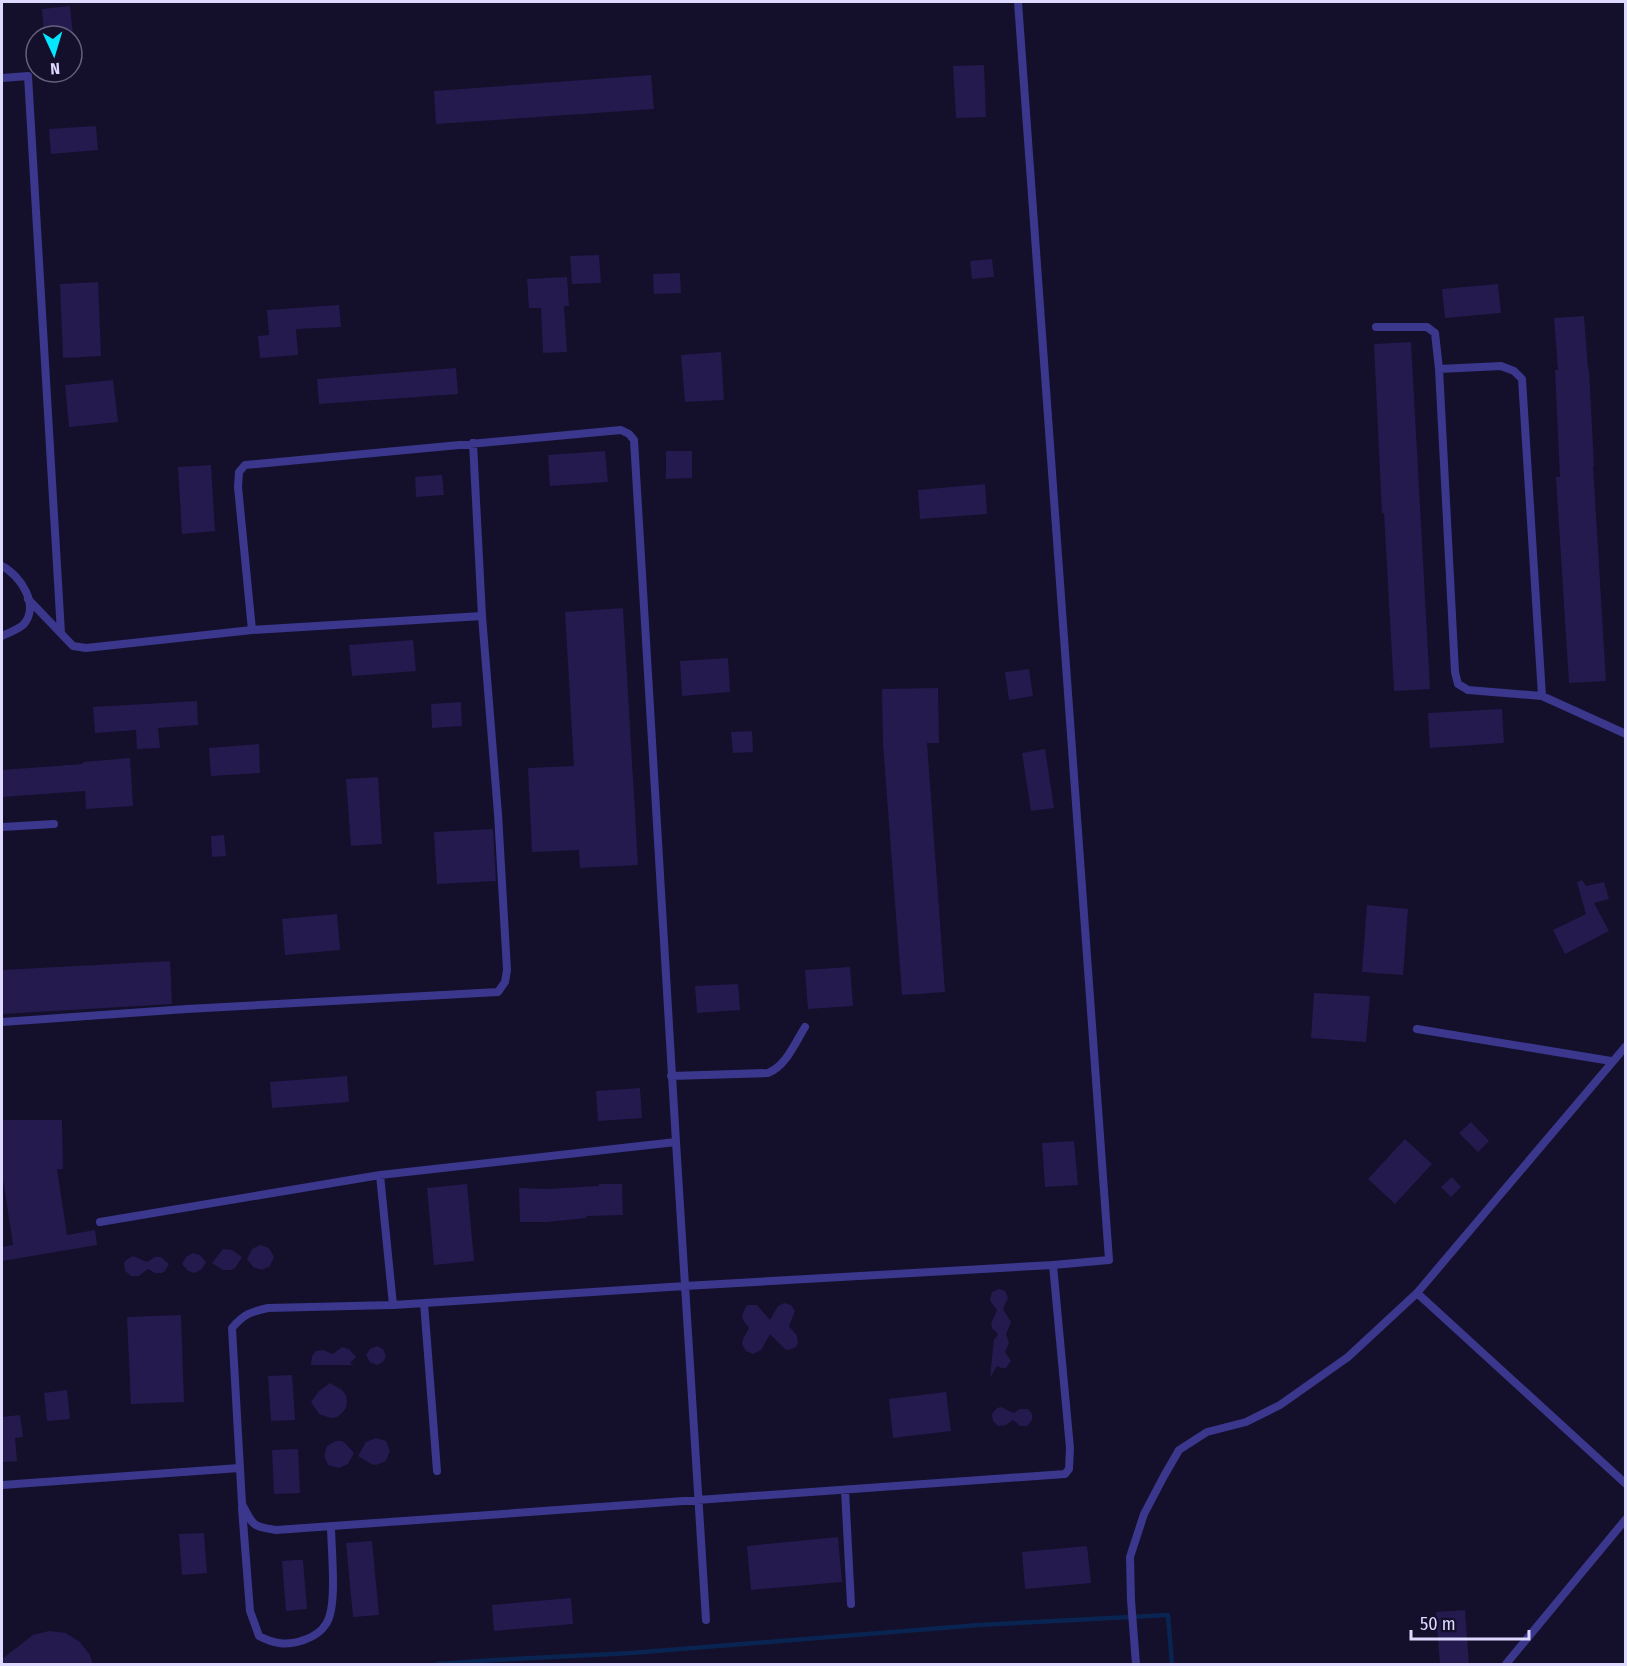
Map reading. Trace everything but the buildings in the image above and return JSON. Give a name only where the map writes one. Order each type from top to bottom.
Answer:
[{"type":"lane","points":[[331,1526],[333,1607],[327,1624],[313,1637],[293,1644],[271,1642],[259,1636],[250,1611],[239,1468],[232,1328],[241,1317],[251,1311],[268,1308],[393,1305],[1110,1260],[1018,2]]},
{"type":"lane","points":[[2,78],[28,76],[61,633]]},
{"type":"lane","points":[[1376,327],[1427,327],[1436,333],[1455,672],[1458,684],[1468,690],[1542,696],[1626,734]]},
{"type":"lane","points":[[1439,369],[1501,366],[1514,371],[1522,380],[1542,696]]},
{"type":"lane","points":[[252,630],[238,487],[239,472],[245,465],[621,430],[634,440],[706,1620]]},
{"type":"lane","points":[[2,1022],[187,1009],[498,992],[505,982],[507,970],[498,814],[482,616],[473,443]]},
{"type":"lane","points":[[2,566],[22,585],[28,599],[29,615],[23,625],[2,636]]},
{"type":"lane","points":[[28,599],[73,646],[86,648],[252,630],[482,616]]},
{"type":"lane","points":[[2,827],[54,824]]},
{"type":"lane","points":[[672,1076],[768,1073],[782,1064],[805,1027]]},
{"type":"lane","points":[[1417,1029],[1611,1061]]},
{"type":"lane","points":[[1136,1665],[1130,1557],[1144,1514],[1179,1450],[1207,1432],[1246,1422],[1280,1405],[1348,1356],[1417,1293],[1626,1046]]},
{"type":"lane","points":[[100,1222],[380,1175],[676,1142]]},
{"type":"lane","points":[[380,1175],[393,1305]]},
{"type":"lane","points":[[242,1504],[251,1522],[258,1528],[276,1530],[1065,1474],[1069,1469],[1070,1448],[1053,1265]]},
{"type":"lane","points":[[1417,1293],[1626,1484]]},
{"type":"lane","points":[[424,1303],[437,1471]]},
{"type":"lane","points":[[2,1485],[239,1468]]},
{"type":"lane","points":[[845,1490],[851,1604]]},
{"type":"lane","points":[[1506,1665],[1626,1519]]},
{"type":"waterway","points":[[437,1664],[631,1653],[979,1625],[1168,1615],[1172,1664]]}]
